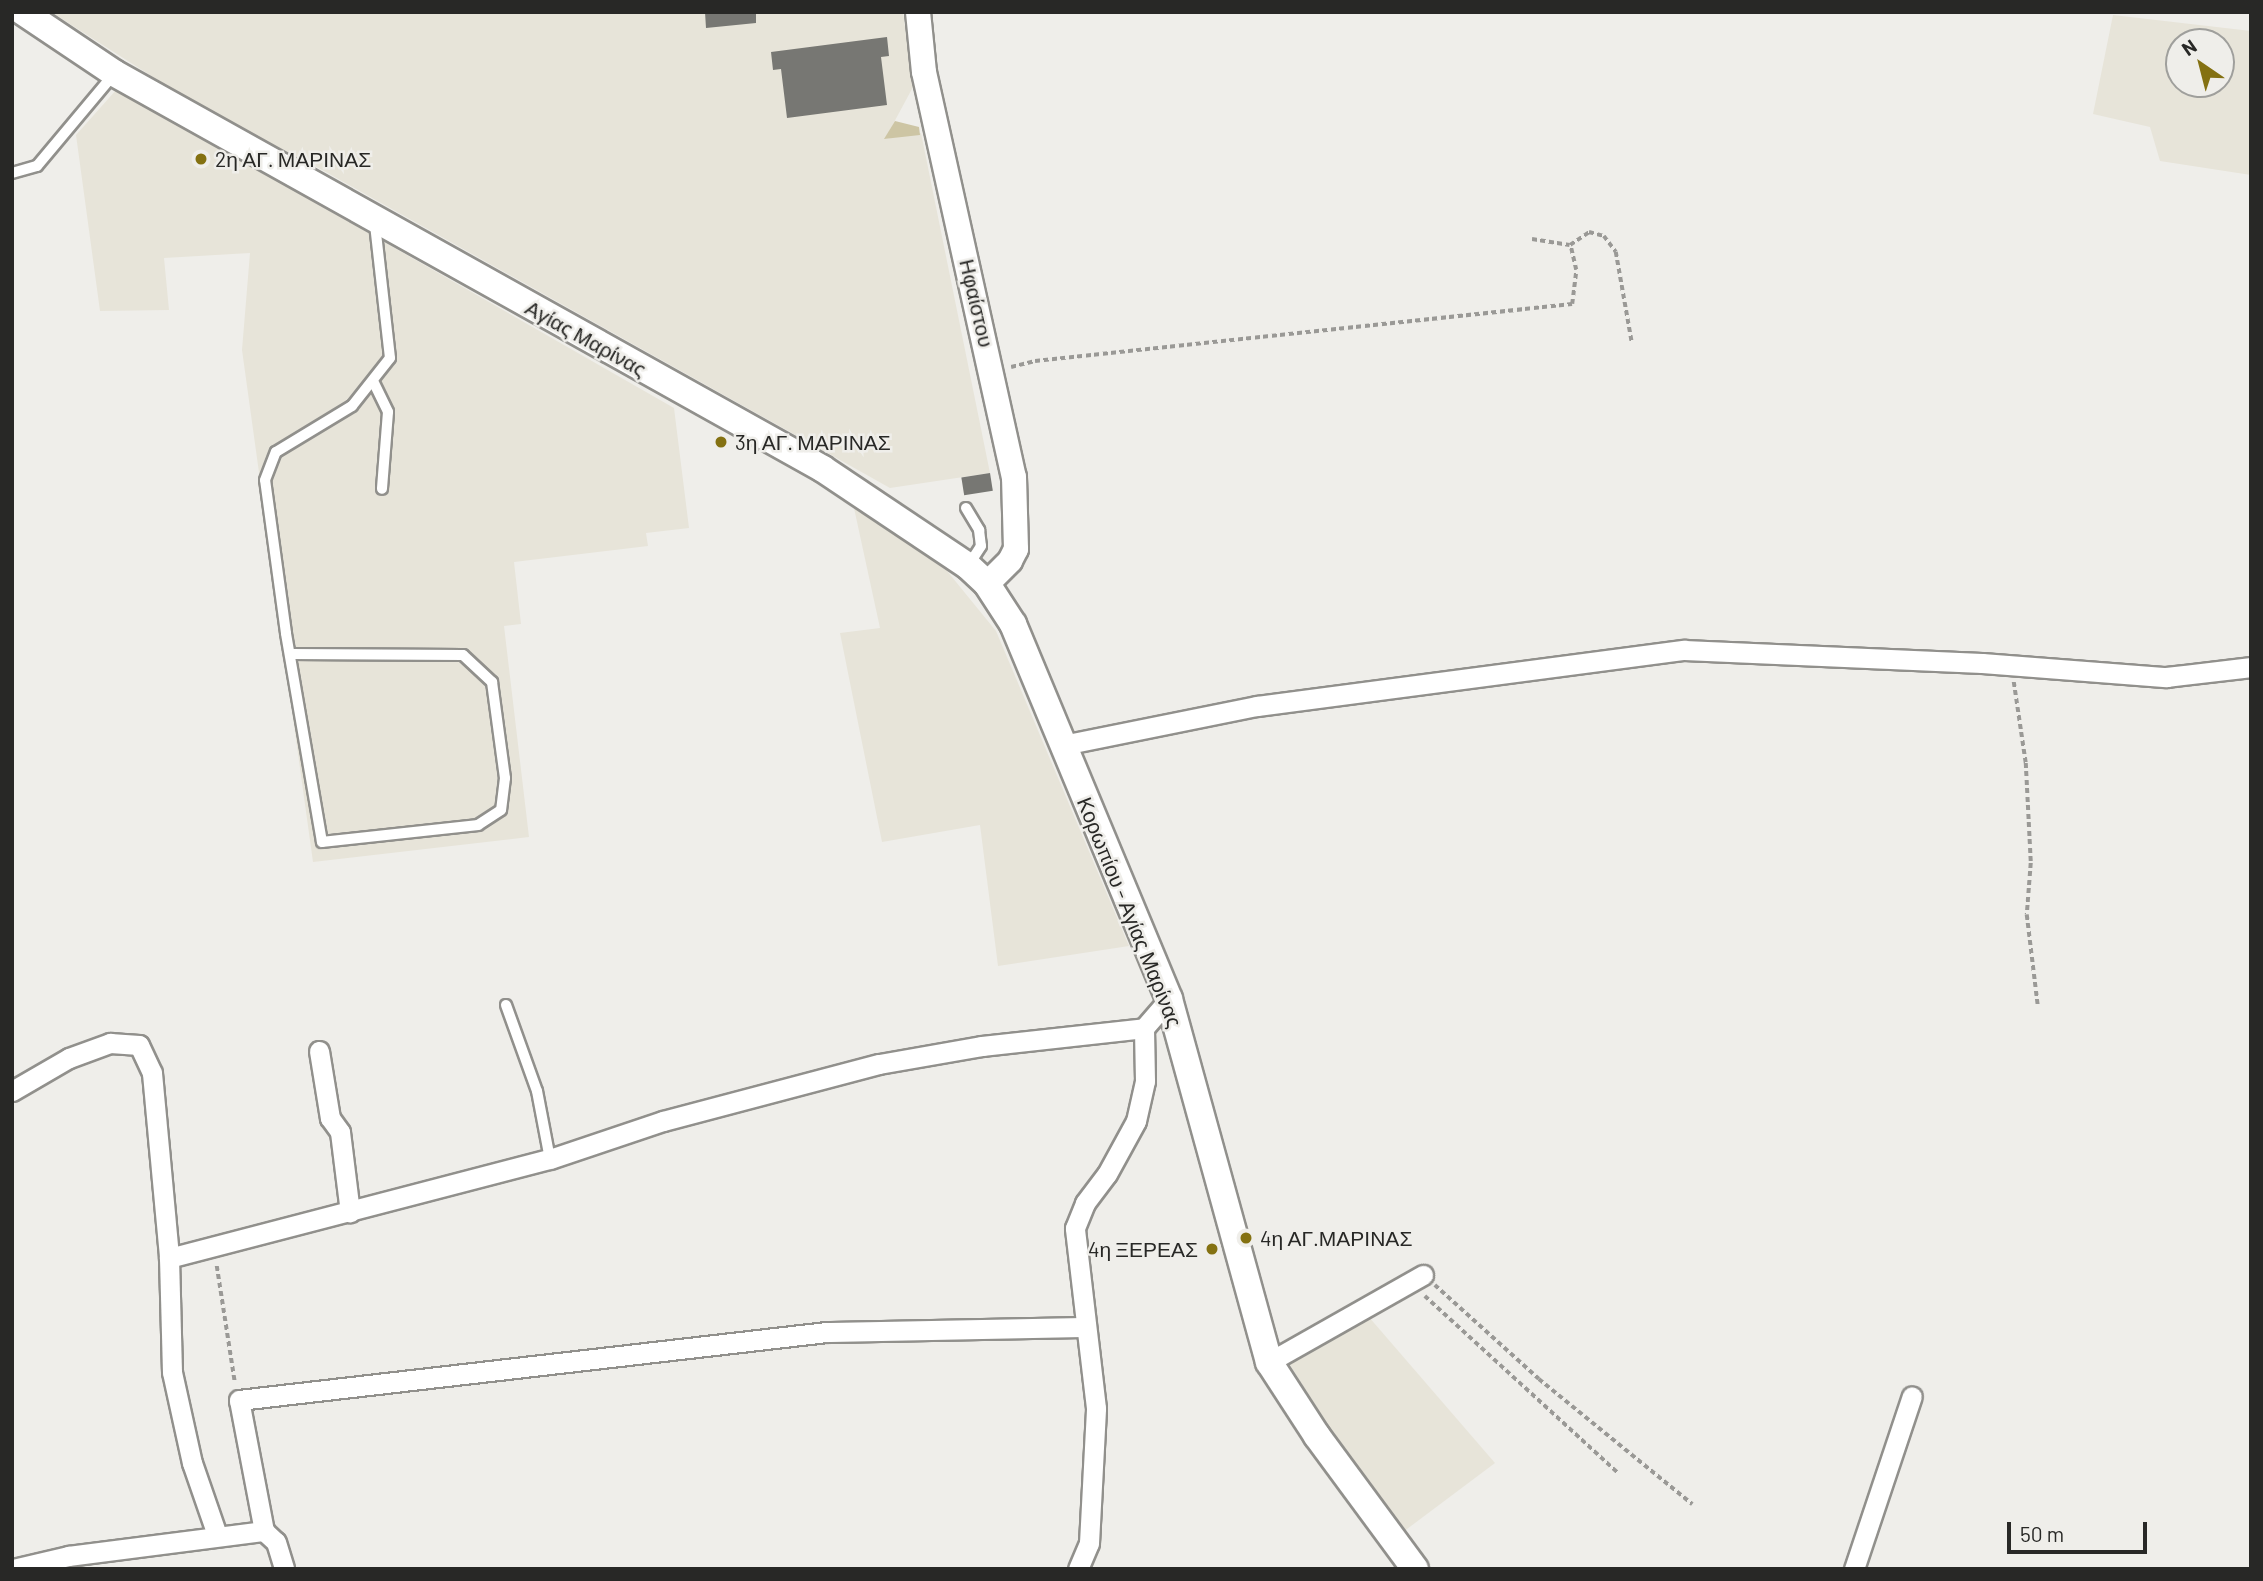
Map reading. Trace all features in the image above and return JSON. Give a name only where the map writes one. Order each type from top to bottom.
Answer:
[{"type":"main road","name":"Αγίας Μαρίνας","points":[[23,12],[114,73],[823,469],[978,575],[1013,624],[1063,745]]},
{"type":"main road","name":"Κορωπίου - Αγίας Μαρίνας","points":[[1063,745],[1169,999],[1269,1362],[1317,1436],[1415,1569]]},
{"type":"street","name":"Ηφαίστου","points":[[918,12],[924,72],[1013,467],[1017,537],[1010,561],[978,575]]},
{"type":"street","points":[[1063,745],[1257,706],[1684,650],[2011,666],[2166,677],[2251,667]]},
{"type":"street","points":[[1078,1569],[1090,1543],[1095,1487],[1096,1408],[1075,1228],[1085,1203],[1107,1174],[1136,1121],[1145,1081],[1144,1028],[1169,999]]},
{"type":"street","points":[[169,1258],[550,1159],[663,1121],[880,1064],[982,1046],[1144,1028]]},
{"type":"street","points":[[12,1091],[80,1054],[110,1043],[139,1045],[152,1073],[169,1258],[172,1371],[192,1463],[217,1535]]},
{"type":"street","points":[[319,1051],[330,1118],[340,1132],[350,1212]]},
{"type":"street","points":[[1269,1362],[1418,1278]]},
{"type":"street","points":[[284,1569],[276,1542],[264,1531],[239,1399],[827,1332],[1086,1327]]},
{"type":"street","points":[[1854,1569],[1912,1396]]},
{"type":"street","points":[[13,1569],[217,1535],[264,1531]]},
{"type":"lane","points":[[12,173],[37,166],[114,73]]},
{"type":"lane","points":[[291,654],[463,655],[492,682],[505,778],[501,810],[478,825],[322,842],[291,654],[265,480],[270,464],[291,439],[322,426],[374,383],[390,358],[375,221]]},
{"type":"lane","points":[[374,383],[388,412],[382,489]]},
{"type":"lane","points":[[967,508],[979,530],[981,546],[978,575]]},
{"type":"lane","points":[[506,1005],[537,1091],[550,1159]]},
{"type":"path","points":[[1532,239],[1570,245],[1589,232],[1604,236],[1616,252],[1632,343]]},
{"type":"path","points":[[993,374],[1035,361],[1572,304],[1576,270],[1570,245]]},
{"type":"path","points":[[2011,666],[2026,763],[2031,863],[2027,915],[2038,1006]]},
{"type":"path","points":[[215,1246],[239,1399]]},
{"type":"path","points":[[1418,1278],[1483,1353],[1619,1474]]},
{"type":"path","points":[[1418,1278],[1692,1504]]},
{"type":"shaded area","points":[[51,12],[903,12],[913,87],[885,139],[921,133],[990,473],[890,488],[324,171],[197,105]]},
{"type":"shaded area","points":[[2113,15],[2225,28],[2165,28],[2165,98],[2235,98],[2235,29],[2251,31],[2251,175],[2160,161],[2150,127],[2093,114]]},
{"type":"shaded area","points":[[117,89],[674,408],[689,528],[646,533],[648,546],[514,562],[521,624],[504,626],[529,837],[313,862],[242,350],[250,253],[164,258],[169,310],[100,311],[76,135]]},
{"type":"shaded area","points":[[895,121],[919,127],[920,135],[884,139]]},
{"type":"shaded area","points":[[854,508],[943,566],[996,631],[1129,946],[998,966],[980,825],[882,842],[840,633],[880,628]]},
{"type":"shaded area","points":[[1362,1309],[1495,1463],[1403,1532],[1332,1435],[1286,1358]]},
{"type":"building","points":[[705,12],[756,12],[756,23],[706,28]]},
{"type":"building","points":[[887,37],[889,56],[881,57],[887,105],[787,118],[781,69],[773,70],[771,52]]},
{"type":"building","points":[[990,473],[993,491],[964,495],[961,478]]},
{"type":"place","name":"2η ΑΓ. ΜΑΡΙΝΑΣ","points":[[201,159]]},
{"type":"place","name":"3η ΑΓ. ΜΑΡΙΝΑΣ","points":[[721,442]]},
{"type":"place","name":"4η ΑΓ.ΜΑΡΙΝΑΣ","points":[[1246,1238]]},
{"type":"place","name":"4η ΞΕΡΕΑΣ","points":[[1212,1249]]}]
